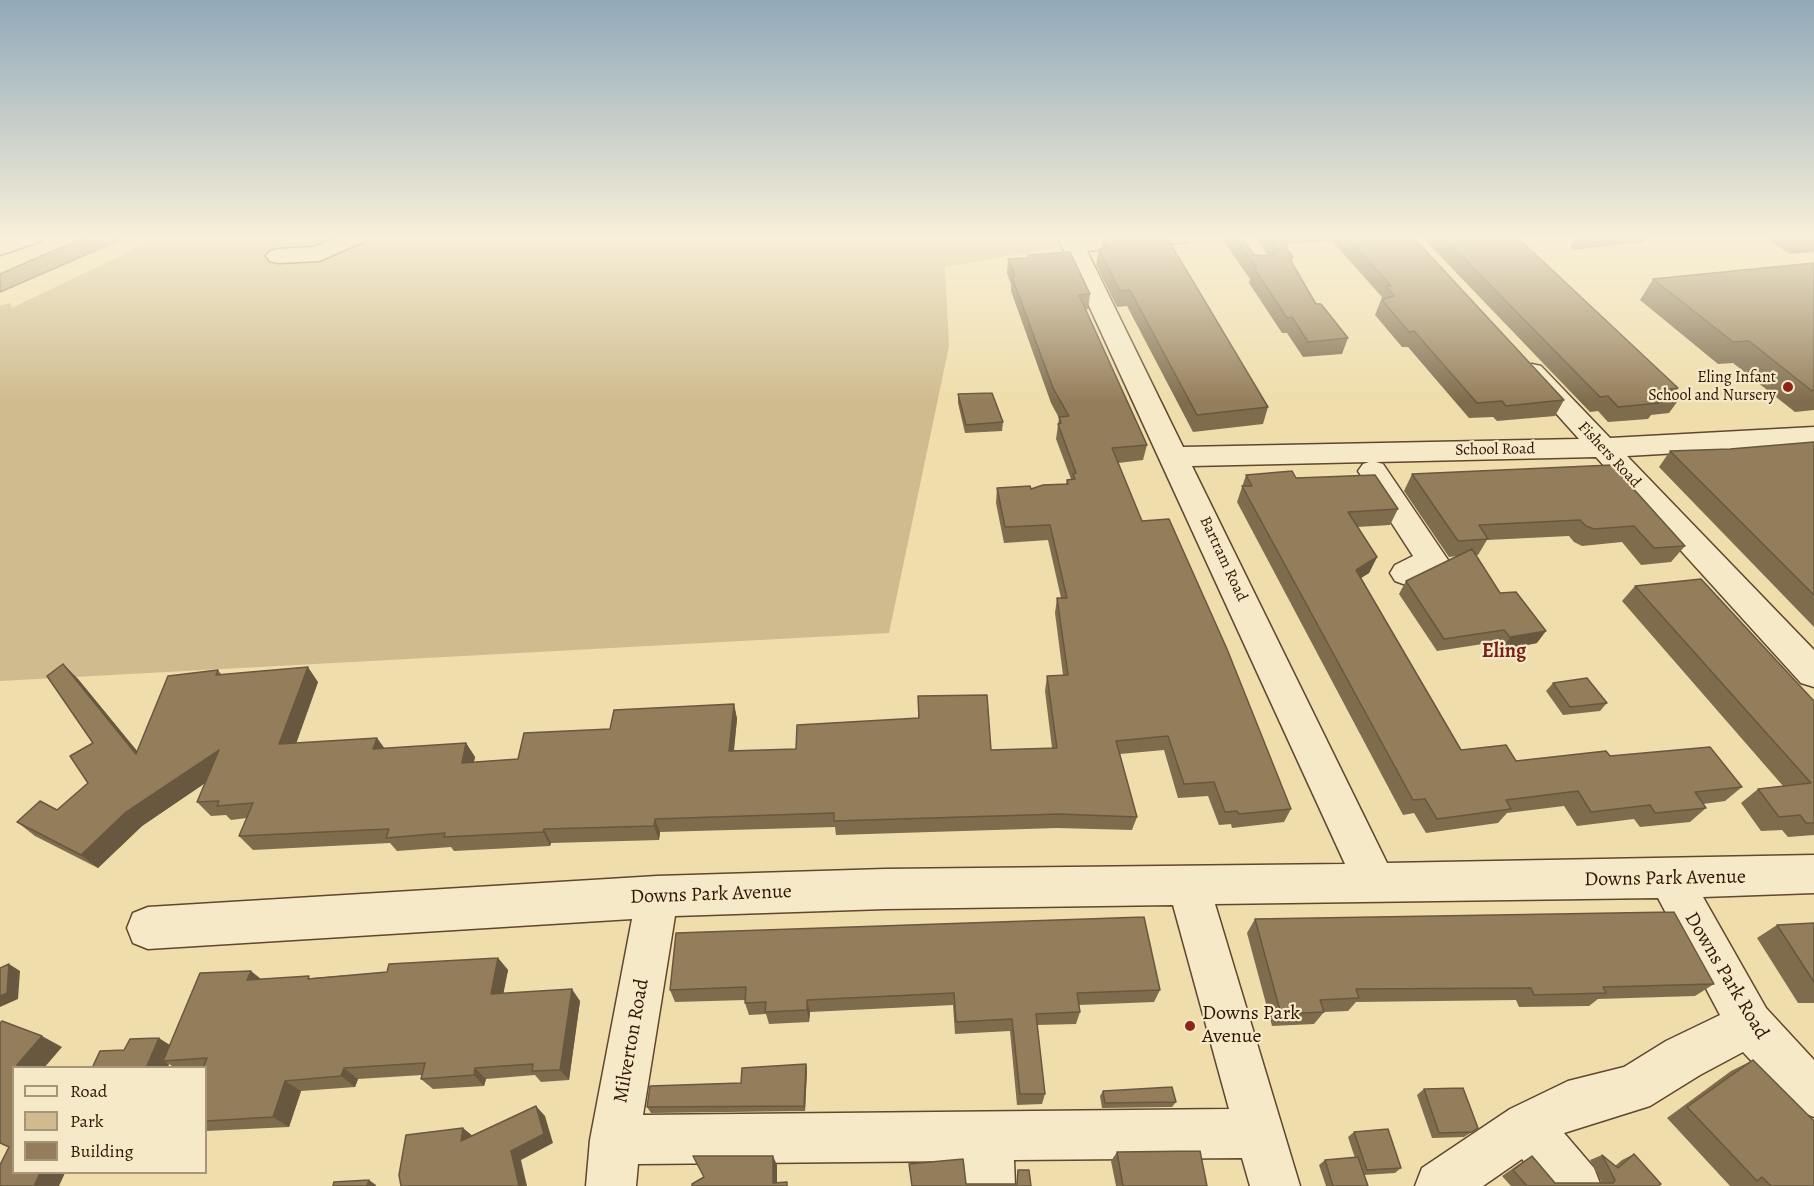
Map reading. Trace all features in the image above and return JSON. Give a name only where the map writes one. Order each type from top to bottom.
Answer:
[{"type":"street","name":"Bartram Road","points":[[1094,291],[1375,883]]},
{"type":"street","name":"Fishers Road","points":[[1516,355],[1814,673]]},
{"type":"street","name":"School Road","points":[[1175,457],[1603,448],[1814,436]]},
{"type":"street","points":[[1360,452],[1432,560],[1406,573]]},
{"type":"street","name":"Downs Park Avenue","points":[[148,928],[657,896],[873,889],[1670,879],[1814,874]]},
{"type":"street","name":"Downs Park Road","points":[[1670,879],[1750,1024],[1773,1052],[1814,1093]]},
{"type":"street","points":[[1189,886],[1275,1186]]},
{"type":"street","name":"Milverton Road","points":[[613,1163],[657,896]]},
{"type":"street","points":[[1440,1186],[1527,1126],[1569,1105],[1633,1089],[1683,1058],[1750,1024]]},
{"type":"street","points":[[1527,1126],[1576,1186]]},
{"type":"street","points":[[613,1163],[988,1135],[1258,1133]]},
{"type":"street","points":[[988,1135],[990,1186]]},
{"type":"green space","points":[[46,291],[946,291],[949,346],[889,633],[0,681],[0,306],[10,303],[12,308]]},
{"type":"building","points":[[1017,291],[1089,291],[1090,294],[1079,295],[1147,445],[1112,448],[1142,521],[1169,519],[1227,649],[1291,809],[1239,814],[1237,811],[1225,812],[1214,782],[1184,784],[1168,736],[1116,741],[1137,817],[1060,814],[834,821],[834,813],[655,819],[654,826],[544,829],[543,832],[444,837],[445,833],[386,838],[389,829],[239,836],[253,803],[217,806],[219,801],[197,802],[219,750],[126,812],[81,855],[17,822],[40,801],[57,810],[88,783],[70,756],[93,743],[47,676],[63,664],[136,754],[168,676],[218,670],[216,675],[308,667],[279,744],[377,738],[373,749],[466,743],[462,763],[518,759],[524,733],[610,729],[614,710],[734,704],[729,751],[796,749],[797,725],[919,718],[918,696],[987,695],[991,750],[1057,748],[1047,676],[1068,675],[1057,598],[1067,598],[1050,525],[1005,527],[997,488],[1030,486],[1031,489],[1043,485],[1068,484],[1067,480],[1075,479],[1073,474],[1076,473],[1058,424],[1061,423],[1059,417],[1069,416],[1053,388]]},
{"type":"building","points":[[1131,291],[1199,291],[1268,407],[1197,415]]},
{"type":"building","points":[[1269,291],[1309,291],[1316,304],[1321,304],[1348,338],[1308,342],[1292,317],[1287,318]]},
{"type":"building","points":[[1390,291],[1463,291],[1564,400],[1506,406],[1502,401],[1477,403],[1414,331],[1409,332],[1382,300],[1394,296]]},
{"type":"building","points":[[1496,291],[1575,291],[1678,388],[1670,389],[1680,398],[1656,400],[1659,403],[1618,407],[1608,396],[1600,397]]},
{"type":"building","name":"Eling Infant School and Nursery","points":[[1669,291],[1814,291],[1814,390],[1812,391],[1749,341],[1733,342]]},
{"type":"building","points":[[992,393],[1003,422],[966,425],[958,394]]},
{"type":"building","points":[[1814,442],[1814,595],[1670,451]]},
{"type":"building","points":[[1612,465],[1685,546],[1654,548],[1634,526],[1594,529],[1586,526],[1580,520],[1479,525],[1488,539],[1458,541],[1412,474]]},
{"type":"building","points":[[1292,471],[1296,478],[1375,475],[1398,509],[1348,512],[1377,557],[1356,570],[1461,750],[1506,745],[1516,761],[1606,751],[1610,756],[1710,747],[1742,787],[1695,792],[1706,808],[1655,813],[1650,805],[1591,812],[1578,791],[1506,800],[1511,809],[1437,819],[1425,799],[1413,800],[1242,486],[1252,486],[1246,475]]},
{"type":"building","points":[[1472,549],[1500,593],[1516,592],[1546,631],[1510,637],[1504,630],[1444,639],[1406,581]]},
{"type":"building","points":[[1701,579],[1814,701],[1814,823],[1806,823],[1800,815],[1779,817],[1758,789],[1811,783],[1635,586]]},
{"type":"building","points":[[1587,678],[1607,703],[1570,707],[1553,683]]},
{"type":"building","points":[[1674,912],[1714,984],[1603,987],[1606,993],[1534,995],[1531,988],[1356,989],[1359,998],[1320,1000],[1324,1012],[1281,1014],[1255,919]]},
{"type":"building","points":[[1144,917],[1160,990],[1077,993],[1080,1012],[1036,1014],[1045,1094],[1020,1094],[1012,1019],[956,1022],[954,993],[807,1000],[807,1010],[765,1012],[766,1002],[745,1003],[746,987],[670,990],[676,933]]},
{"type":"building","points":[[1814,923],[1814,982],[1777,925]]},
{"type":"building","points":[[498,958],[491,994],[572,989],[560,1070],[532,1071],[533,1064],[475,1068],[474,1075],[421,1079],[425,1063],[344,1068],[341,1076],[285,1081],[273,1117],[207,1121],[207,1066],[204,1066],[207,1058],[163,1061],[200,973],[251,971],[247,980],[309,976],[308,979],[387,972],[389,964]]},
{"type":"building","points":[[9,964],[7,993],[0,996],[0,968]]},
{"type":"building","points":[[2,1021],[42,1036],[17,1065],[19,1066],[12,1066],[12,1174],[40,1174],[34,1186],[0,1186],[0,1165],[9,1147],[0,1143],[0,1023]]},
{"type":"building","points":[[159,1038],[147,1066],[93,1066],[100,1051],[124,1050],[130,1039]]},
{"type":"building","points":[[1753,1060],[1814,1121],[1814,1186],[1771,1186],[1762,1177],[1757,1181],[1687,1107]]},
{"type":"building","points":[[806,1064],[804,1106],[647,1107],[650,1086],[741,1083],[742,1068]]},
{"type":"building","points":[[1172,1087],[1176,1102],[1105,1103],[1103,1091]]},
{"type":"building","points":[[1463,1088],[1478,1128],[1472,1132],[1439,1133],[1424,1089]]},
{"type":"building","points":[[536,1106],[544,1134],[511,1151],[519,1186],[401,1186],[399,1175],[406,1135],[463,1128],[461,1141]]},
{"type":"building","points":[[1388,1129],[1401,1168],[1367,1170],[1354,1132]]},
{"type":"building","points":[[1200,1151],[1207,1186],[1123,1186],[1117,1152]]},
{"type":"building","points":[[1634,1154],[1661,1184],[1658,1186],[1527,1186],[1513,1170],[1532,1156],[1555,1183],[1613,1183],[1615,1180],[1602,1155],[1618,1168]]},
{"type":"building","points":[[693,1156],[773,1156],[773,1183],[787,1182],[787,1186],[692,1186],[704,1177]]},
{"type":"building","points":[[1358,1157],[1368,1186],[1333,1186],[1325,1160]]},
{"type":"building","points":[[963,1159],[966,1184],[1017,1184],[1018,1170],[1029,1170],[1031,1186],[912,1186],[909,1164]]},
{"type":"building","points":[[369,1180],[367,1186],[333,1186],[334,1182]]},
{"type":"place","name":"Eling Infant School and Nursery","points":[[1788,387]]},
{"type":"place","name":"Downs Park Avenue","points":[[1190,1026]]},
{"type":"district","name":"Eling","points":[[1504,652]]}]
